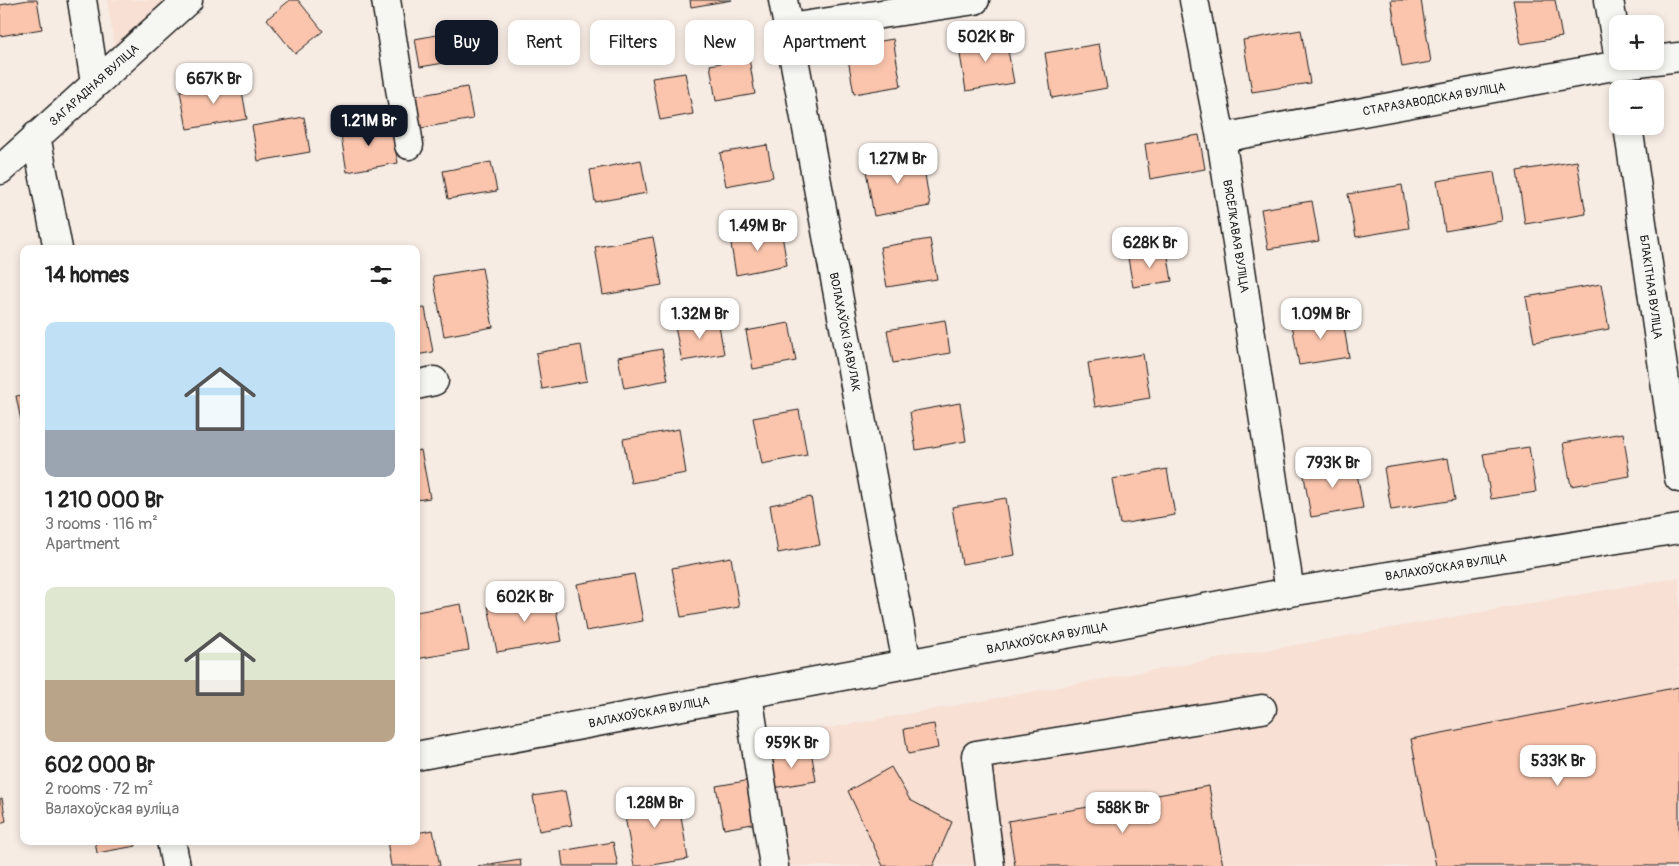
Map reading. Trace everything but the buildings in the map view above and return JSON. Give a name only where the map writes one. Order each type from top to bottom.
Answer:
[{"type":"street","points":[[82,0],[95,84]]},
{"type":"street","name":"ЗАГАРАДНАЯ ВУЛІЦА","points":[[0,170],[188,0]]},
{"type":"street","points":[[386,0],[409,145]]},
{"type":"street","name":"ВОЛАХАЎСКІ ЗАВУЛАК","points":[[784,0],[788,20]]},
{"type":"street","points":[[842,20],[975,0]]},
{"type":"street","name":"ВЯСЁЛКАВАЯ ВУЛІЦА","points":[[1194,0],[1221,138],[1290,592]]},
{"type":"street","points":[[1609,0],[1611,15]]},
{"type":"street","points":[[1664,59],[1679,57]]},
{"type":"street","name":"ВОЛАХАЎСКІ ЗАВУЛАК","points":[[796,65],[907,664]]},
{"type":"street","name":"СТАРАЗАВОДСКАЯ ВУЛІЦА","points":[[1221,138],[1609,69]]},
{"type":"street","name":"БЛАКІТНАЯ ВУЛІЦА","points":[[1629,135],[1679,478]]},
{"type":"street","points":[[36,136],[57,245]]},
{"type":"street","name":"ВАЛАХОЎСКАЯ ВУЛІЦА","points":[[420,755],[1290,592],[1679,529]]},
{"type":"street","points":[[748,694],[774,866]]},
{"type":"street","points":[[990,866],[976,755],[1262,709]]},
{"type":"street","points":[[172,845],[176,866]]},
{"type":"shaded area","points":[[107,0],[168,0],[115,51]]},
{"type":"shaded area","points":[[1679,577],[1679,866],[774,866],[754,741]]}]
